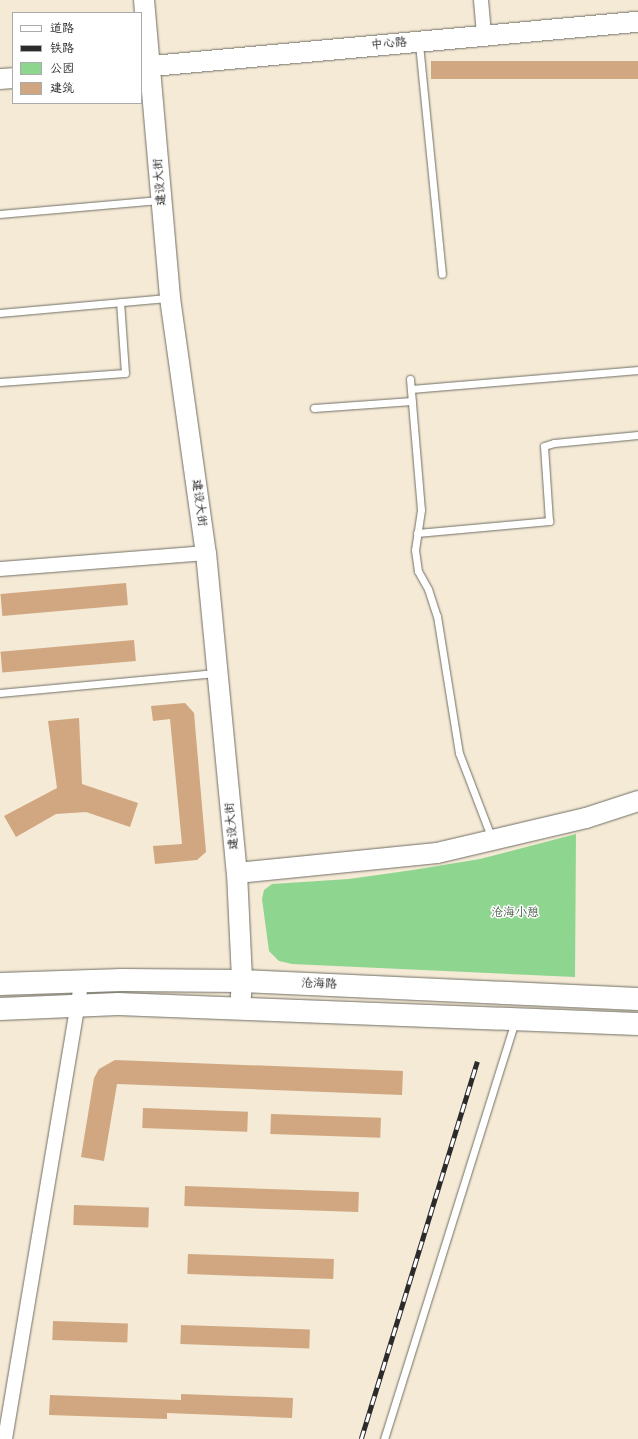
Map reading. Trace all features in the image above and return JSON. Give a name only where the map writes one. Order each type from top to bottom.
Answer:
[{"type":"main road","name":"沧海路","points":[[0,984],[82,981],[242,981],[638,1000]]},
{"type":"main road","points":[[0,1008],[79,1004],[240,1007],[638,1024]]},
{"type":"street","name":"建设大街","points":[[144,0],[145,66],[162,200],[170,298],[206,553],[216,673],[237,873],[242,981],[240,1007]]},
{"type":"street","points":[[481,0],[484,36]]},
{"type":"street","name":"中心路","points":[[145,66],[638,22]]},
{"type":"street","points":[[0,79],[12,78]]},
{"type":"street","points":[[0,569],[206,553]]},
{"type":"street","points":[[237,873],[410,856],[493,841],[586,818],[638,802]]},
{"type":"street","points":[[5,1439],[82,981]]},
{"type":"lane","points":[[418,42],[442,274]]},
{"type":"lane","points":[[0,214],[162,200]]},
{"type":"lane","points":[[0,313],[170,298]]},
{"type":"lane","points":[[0,382],[125,372],[120,302]]},
{"type":"lane","points":[[411,388],[638,370]]},
{"type":"lane","points":[[410,378],[421,510],[415,550],[418,572],[428,589],[437,616],[459,753],[493,841]]},
{"type":"lane","points":[[314,408],[412,401]]},
{"type":"lane","points":[[417,533],[549,521],[544,446],[554,443],[638,435]]},
{"type":"lane","points":[[0,693],[216,673]]},
{"type":"lane","points":[[384,1439],[516,1019]]},
{"type":"green space","name":"沧海小憩","points":[[576,834],[575,977],[292,964],[279,961],[269,951],[262,899],[264,890],[272,884],[349,879],[480,859]]},
{"type":"building","points":[[431,61],[638,61],[638,79],[431,79]]},
{"type":"building","points":[[126,583],[128,605],[2,616],[0,594]]},
{"type":"building","points":[[134,640],[136,661],[2,673],[1,652]]},
{"type":"building","points":[[185,703],[194,713],[206,852],[197,860],[155,864],[153,846],[182,844],[170,719],[153,721],[151,706]]},
{"type":"building","points":[[79,718],[82,784],[138,803],[130,827],[86,812],[56,814],[16,837],[4,816],[57,788],[48,721]]},
{"type":"building","points":[[115,1060],[403,1071],[402,1095],[117,1084],[104,1161],[81,1157],[94,1078],[99,1069]]},
{"type":"building","points":[[143,1108],[248,1112],[247,1132],[142,1128]]},
{"type":"building","points":[[271,1114],[381,1118],[380,1138],[270,1134]]},
{"type":"building","points":[[185,1186],[359,1192],[358,1212],[184,1206]]},
{"type":"building","points":[[74,1205],[149,1208],[148,1228],[73,1225]]},
{"type":"building","points":[[188,1254],[334,1259],[333,1279],[187,1274]]},
{"type":"building","points":[[53,1321],[128,1324],[127,1343],[52,1340]]},
{"type":"building","points":[[181,1325],[310,1330],[309,1348],[180,1344]]},
{"type":"building","points":[[181,1394],[293,1398],[292,1418],[167,1413],[167,1419],[49,1415],[50,1395],[181,1400]]},
{"type":"railway","points":[[361,1439],[477,1061]]}]
